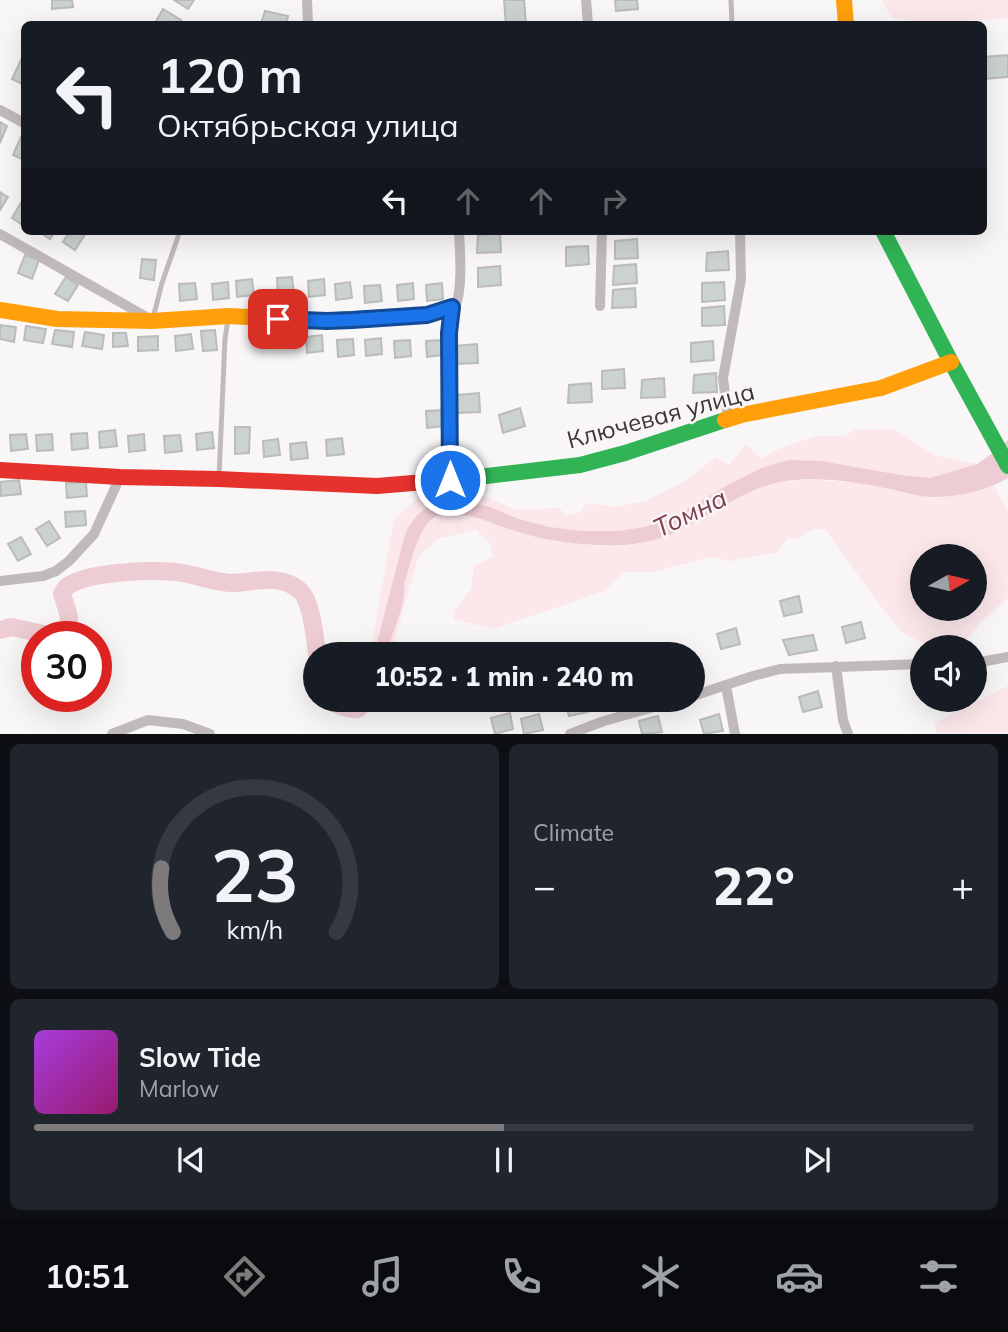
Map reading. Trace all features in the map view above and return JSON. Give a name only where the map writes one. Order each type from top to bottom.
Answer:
[{"type":"street","points":[[307,0],[308,21]]},
{"type":"street","points":[[586,0],[588,21]]},
{"type":"street","points":[[844,0],[846,21]]},
{"type":"street","points":[[0,110],[21,121]]},
{"type":"street","points":[[0,234],[152,321]]},
{"type":"street","points":[[0,310],[57,319],[152,321],[229,316],[327,321],[427,315],[455,307],[458,301],[459,235]]},
{"type":"street","points":[[600,306],[602,235]]},
{"type":"street","points":[[728,418],[723,378],[741,279],[740,235]]},
{"type":"street","points":[[885,235],[1008,466]]},
{"type":"street","points":[[450,480],[449,333],[452,307]]},
{"type":"street","name":"Ключевая улица","points":[[0,470],[377,486],[450,480],[580,464],[625,453],[728,418],[881,388],[951,362]]},
{"type":"street","points":[[0,581],[43,576],[56,571],[69,561],[94,534],[120,477]]},
{"type":"street","points":[[987,661],[1008,657]]},
{"type":"street","points":[[705,692],[780,669],[910,664]]},
{"type":"street","points":[[836,666],[843,720],[848,733]]},
{"type":"street","points":[[726,686],[735,733]]},
{"type":"street","points":[[570,733],[637,712]]},
{"type":"street","points":[[112,733],[148,720],[183,724],[209,733]]},
{"type":"lane","points":[[731,0],[732,21]]},
{"type":"lane","points":[[152,321],[179,235]]},
{"type":"lane","points":[[219,479],[225,339],[229,316]]},
{"type":"shaded area","points":[[883,0],[1008,0],[1008,18],[917,21],[891,18]]},
{"type":"shaded area","points":[[894,429],[934,455],[977,464],[930,478],[862,468],[728,485],[672,518],[644,527],[618,531],[551,527],[474,503],[439,504],[426,508],[404,538],[377,642],[372,642],[394,519],[418,498],[480,494],[516,510],[558,508],[567,515],[581,512],[587,503],[617,507],[648,500],[685,481],[716,457],[729,465],[746,444],[762,459],[776,450],[817,436],[844,436],[855,430]]},
{"type":"shaded area","points":[[785,481],[858,483],[935,498],[994,486],[1008,512],[1008,598],[987,617],[987,544],[910,544],[910,621],[982,621],[971,635],[910,636],[902,632],[876,600],[825,529],[813,529],[798,539],[789,537],[776,553],[730,561],[711,557],[652,572],[625,572],[604,591],[494,629],[454,619],[454,611],[471,589],[474,565],[493,557],[491,545],[476,529],[439,538],[418,557],[394,642],[390,642],[415,548],[428,523],[436,517],[445,514],[465,515],[517,532],[571,543],[609,546],[635,544],[677,531],[730,501]]},
{"type":"shaded area","points":[[1008,686],[1008,733],[937,733],[934,723],[956,712],[987,712],[987,696]]},
{"type":"water","points":[[1008,440],[1008,478],[974,492],[931,497],[838,480],[785,481],[742,496],[665,537],[630,544],[565,542],[540,538],[467,516],[436,516],[428,523],[415,549],[404,585],[401,610],[390,642],[377,642],[408,528],[426,508],[439,504],[474,503],[550,527],[618,531],[644,527],[672,518],[761,468],[788,460],[821,461],[930,478],[977,464]]},
{"type":"building","points":[[52,0],[72,0],[73,7],[52,9]]},
{"type":"building","points":[[174,0],[194,0],[188,9]]},
{"type":"building","points":[[504,0],[524,0],[526,21],[506,21]]},
{"type":"building","points":[[615,0],[637,0],[638,9],[616,11]]},
{"type":"building","points":[[163,9],[181,20],[180,21],[156,21]]},
{"type":"building","points":[[265,11],[288,16],[287,21],[262,21]]},
{"type":"building","points":[[1008,55],[1008,77],[987,79],[987,57]]},
{"type":"building","points":[[21,60],[21,84],[12,79]]},
{"type":"building","points":[[0,122],[7,126],[0,143]]},
{"type":"building","points":[[21,137],[21,159],[13,155]]},
{"type":"building","points":[[0,192],[8,197],[0,210]]},
{"type":"building","points":[[21,203],[21,224],[12,218]]},
{"type":"building","points":[[67,235],[85,235],[75,250],[63,242]]},
{"type":"building","points":[[478,235],[500,235],[501,252],[477,253]]},
{"type":"building","points":[[637,239],[638,258],[615,259],[615,241]]},
{"type":"building","points":[[588,246],[589,264],[566,266],[566,247]]},
{"type":"building","points":[[728,251],[729,270],[706,271],[707,253]]},
{"type":"building","points":[[25,255],[39,260],[32,279],[18,273]]},
{"type":"building","points":[[142,259],[156,260],[154,280],[140,278]]},
{"type":"building","points":[[636,264],[637,283],[613,285],[614,266]]},
{"type":"building","points":[[500,266],[501,285],[478,287],[478,268]]},
{"type":"building","points":[[66,277],[78,285],[68,301],[55,294]]},
{"type":"building","points":[[292,277],[294,293],[278,295],[277,278]]},
{"type":"building","points":[[252,279],[254,295],[237,297],[236,281]]},
{"type":"building","points":[[324,279],[325,295],[309,297],[308,281]]},
{"type":"building","points":[[228,282],[229,298],[213,300],[212,284]]},
{"type":"building","points":[[350,282],[352,298],[336,300],[335,284]]},
{"type":"building","points":[[724,282],[725,300],[702,302],[702,283]]},
{"type":"building","points":[[195,283],[197,299],[180,301],[179,284]]},
{"type":"building","points":[[413,283],[414,299],[398,301],[397,285]]},
{"type":"building","points":[[442,283],[443,299],[427,301],[426,285]]},
{"type":"building","points":[[380,285],[382,301],[365,303],[364,286]]},
{"type":"building","points":[[635,288],[636,307],[612,308],[613,290]]},
{"type":"building","points":[[724,306],[725,325],[702,326],[702,308]]},
{"type":"building","points":[[0,325],[16,327],[14,342],[0,339]]},
{"type":"building","points":[[26,326],[46,329],[43,343],[24,340]]},
{"type":"building","points":[[55,330],[74,332],[72,347],[52,344]]},
{"type":"building","points":[[215,330],[217,350],[203,351],[201,331]]},
{"type":"building","points":[[85,332],[104,335],[102,349],[82,346]]},
{"type":"building","points":[[113,333],[126,333],[128,346],[113,347]]},
{"type":"building","points":[[191,334],[193,349],[176,351],[175,336]]},
{"type":"building","points":[[322,335],[323,351],[307,353],[306,337]]},
{"type":"building","points":[[158,336],[158,350],[138,351],[138,337]]},
{"type":"building","points":[[381,338],[382,354],[366,356],[365,340]]},
{"type":"building","points":[[353,339],[354,355],[338,357],[337,340]]},
{"type":"building","points":[[410,340],[411,356],[395,358],[394,341]]},
{"type":"building","points":[[442,340],[443,355],[427,357],[426,341]]},
{"type":"building","points":[[713,341],[714,360],[691,362],[691,343]]},
{"type":"building","points":[[477,344],[478,363],[454,364],[455,346]]},
{"type":"building","points":[[624,369],[625,388],[602,389],[602,371]]},
{"type":"building","points":[[716,373],[717,392],[693,393],[694,375]]},
{"type":"building","points":[[664,378],[665,397],[641,398],[642,380]]},
{"type":"building","points":[[591,383],[592,402],[568,403],[569,385]]},
{"type":"building","points":[[479,393],[480,412],[457,413],[457,395]]},
{"type":"building","points":[[520,408],[525,426],[503,433],[499,415]]},
{"type":"building","points":[[442,410],[443,426],[427,428],[426,411]]},
{"type":"building","points":[[235,427],[250,427],[249,453],[235,454]]},
{"type":"building","points":[[115,430],[117,446],[100,448],[99,432]]},
{"type":"building","points":[[212,432],[214,448],[197,450],[196,434]]},
{"type":"building","points":[[87,433],[88,448],[72,450],[71,434]]},
{"type":"building","points":[[26,434],[28,449],[11,451],[10,435]]},
{"type":"building","points":[[52,434],[53,450],[37,451],[36,435]]},
{"type":"building","points":[[144,434],[145,450],[129,452],[128,436]]},
{"type":"building","points":[[180,435],[182,451],[165,453],[164,436]]},
{"type":"building","points":[[342,438],[344,454],[327,456],[326,440]]},
{"type":"building","points":[[278,439],[280,455],[264,457],[263,441]]},
{"type":"building","points":[[306,442],[308,458],[291,460],[290,444]]},
{"type":"building","points":[[19,480],[21,494],[1,496],[0,482]]},
{"type":"building","points":[[86,482],[87,496],[67,498],[66,483]]},
{"type":"building","points":[[85,511],[86,525],[66,527],[65,512]]},
{"type":"building","points":[[49,521],[60,538],[47,546],[36,529]]},
{"type":"building","points":[[21,537],[31,554],[18,561],[8,544]]},
{"type":"building","points":[[799,596],[802,612],[784,616],[780,601]]},
{"type":"building","points":[[861,622],[865,638],[846,643],[842,627]]},
{"type":"building","points":[[736,628],[740,644],[721,649],[717,634]]},
{"type":"building","points":[[813,635],[817,650],[789,655],[783,640]]},
{"type":"building","points":[[818,691],[822,707],[803,712],[799,697]]},
{"type":"building","points":[[568,712],[588,712],[569,716]]},
{"type":"building","points":[[510,713],[513,729],[495,734],[491,718]]},
{"type":"building","points":[[539,714],[543,730],[524,734],[521,719]]},
{"type":"building","points":[[719,714],[723,731],[704,734],[700,720]]},
{"type":"building","points":[[658,716],[662,732],[642,734],[639,721]]},
{"type":"waterway","name":"Томна","points":[[0,630],[11,627],[58,637],[64,633],[69,623],[62,594],[68,586],[107,574],[172,572],[225,582],[273,580],[290,584],[298,589],[307,601],[315,642]]},
{"type":"traffic: fast","points":[[885,235],[1008,466]]},
{"type":"traffic: fast","points":[[318,321],[427,315],[452,307]]},
{"type":"traffic: fast","points":[[461,479],[580,465],[725,420]]},
{"type":"traffic: slow","points":[[844,0],[846,21]]},
{"type":"traffic: slow","points":[[0,310],[57,319],[152,321],[229,316],[318,321]]},
{"type":"traffic: slow","points":[[725,420],[881,388],[951,362]]},
{"type":"traffic: jam","points":[[0,470],[377,486],[461,479]]},
{"type":"route","points":[[278,319],[327,321],[427,315],[452,307],[449,333],[450,480]]}]
